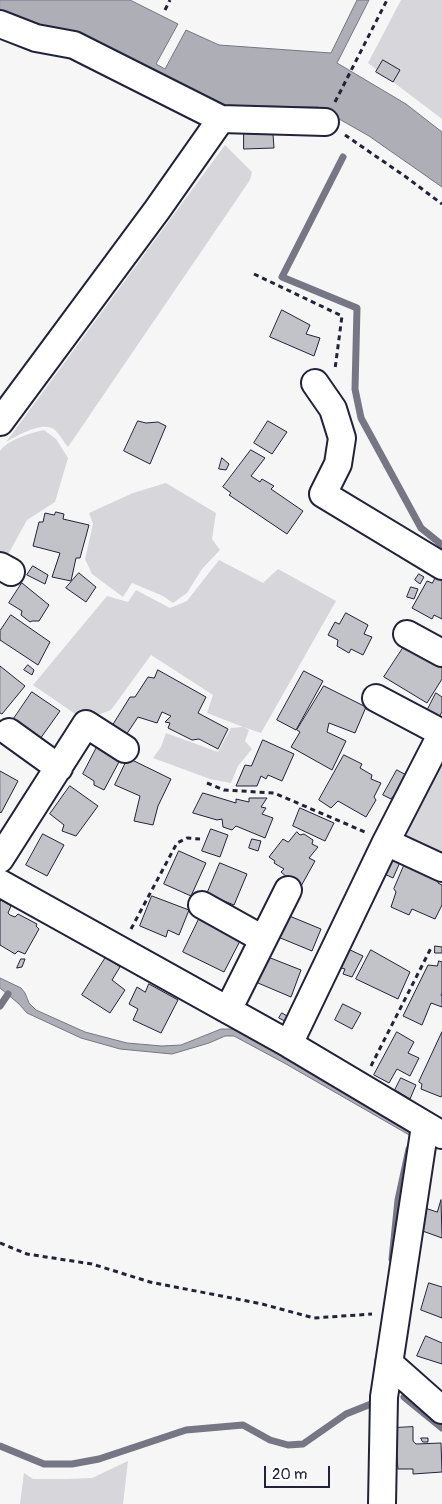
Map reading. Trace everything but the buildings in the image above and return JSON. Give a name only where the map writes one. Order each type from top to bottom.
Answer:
[{"type":"street","points":[[0,24],[36,38],[74,45],[221,119],[325,122]]},
{"type":"street","points":[[0,422],[158,210],[221,119]]},
{"type":"street","points":[[315,383],[333,408],[342,438],[338,464],[323,494],[442,566]]},
{"type":"street","points":[[407,634],[442,653]]},
{"type":"street","points":[[289,1044],[386,842],[442,733],[376,698]]},
{"type":"street","points":[[0,859],[86,724],[125,749]]},
{"type":"street","points":[[9,732],[59,768]]},
{"type":"street","points":[[386,842],[442,868]]},
{"type":"street","points":[[0,883],[289,1044],[434,1130],[397,1312],[384,1397],[382,1504]]},
{"type":"street","points":[[228,1010],[288,890]]},
{"type":"street","points":[[202,905],[263,939]]},
{"type":"street","points":[[389,1363],[442,1410]]},
{"type":"path","points":[[165,10],[170,0]]},
{"type":"path","points":[[387,0],[325,122],[442,204]]},
{"type":"path","points":[[254,274],[342,316],[336,358],[333,408]]},
{"type":"path","points":[[206,783],[224,790],[274,793],[386,842]]},
{"type":"path","points":[[120,950],[177,843],[187,838],[200,839]]},
{"type":"path","points":[[361,1087],[430,948]]},
{"type":"path","points":[[0,1243],[27,1254],[92,1264],[150,1282],[262,1304],[314,1318],[397,1312]]},
{"type":"shaded area","points":[[0,0],[130,0],[178,24],[156,64],[165,69],[186,30],[219,45],[331,53],[357,0],[369,0],[337,63],[406,104],[442,132],[442,187],[369,136],[318,107],[205,105],[0,18]]},
{"type":"shaded area","points":[[401,0],[442,0],[442,119],[368,63]]},
{"type":"shaded area","points":[[225,145],[252,172],[250,180],[68,447],[55,430],[50,427],[31,430],[6,442]]},
{"type":"shaded area","points":[[44,430],[56,439],[68,458],[55,502],[27,520],[5,560],[0,558],[0,451],[14,440]]},
{"type":"shaded area","points":[[166,483],[216,513],[212,539],[220,550],[202,569],[187,593],[173,603],[163,596],[132,583],[123,597],[92,574],[85,559],[93,524],[89,513],[133,493]]},
{"type":"shaded area","points":[[219,560],[263,583],[278,569],[336,601],[261,733],[207,713],[213,695],[151,655],[111,710],[84,720],[33,685],[107,596],[128,602],[136,590],[170,608],[187,601]]},
{"type":"shaded area","points":[[243,727],[249,730],[245,741],[252,749],[238,766],[231,783],[210,779],[153,758],[161,747],[166,733],[218,752],[231,728]]},
{"type":"shaded area","points":[[442,759],[442,860],[399,839]]},
{"type":"shaded area","points":[[0,978],[21,988],[29,1003],[36,1010],[85,1032],[127,1043],[162,1046],[181,1045],[221,1029],[233,1029],[414,1132],[411,1136],[234,1036],[225,1036],[172,1054],[120,1049],[81,1038],[27,1013],[0,988]]},
{"type":"shaded area","points":[[128,1461],[123,1504],[20,1504],[24,1473],[33,1479],[92,1478]]},
{"type":"waterway","points":[[343,157],[282,277],[357,308],[355,389],[361,418],[421,528],[442,545]]},
{"type":"waterway","points":[[0,1006],[8,994]]},
{"type":"waterway","points":[[392,1259],[398,1200],[409,1149]]},
{"type":"waterway","points":[[0,1446],[44,1464],[72,1464],[99,1459],[186,1430],[243,1425],[270,1440],[288,1445],[303,1444],[346,1414],[371,1404],[376,1397]]},
{"type":"waterway","points":[[404,1397],[442,1428]]}]
